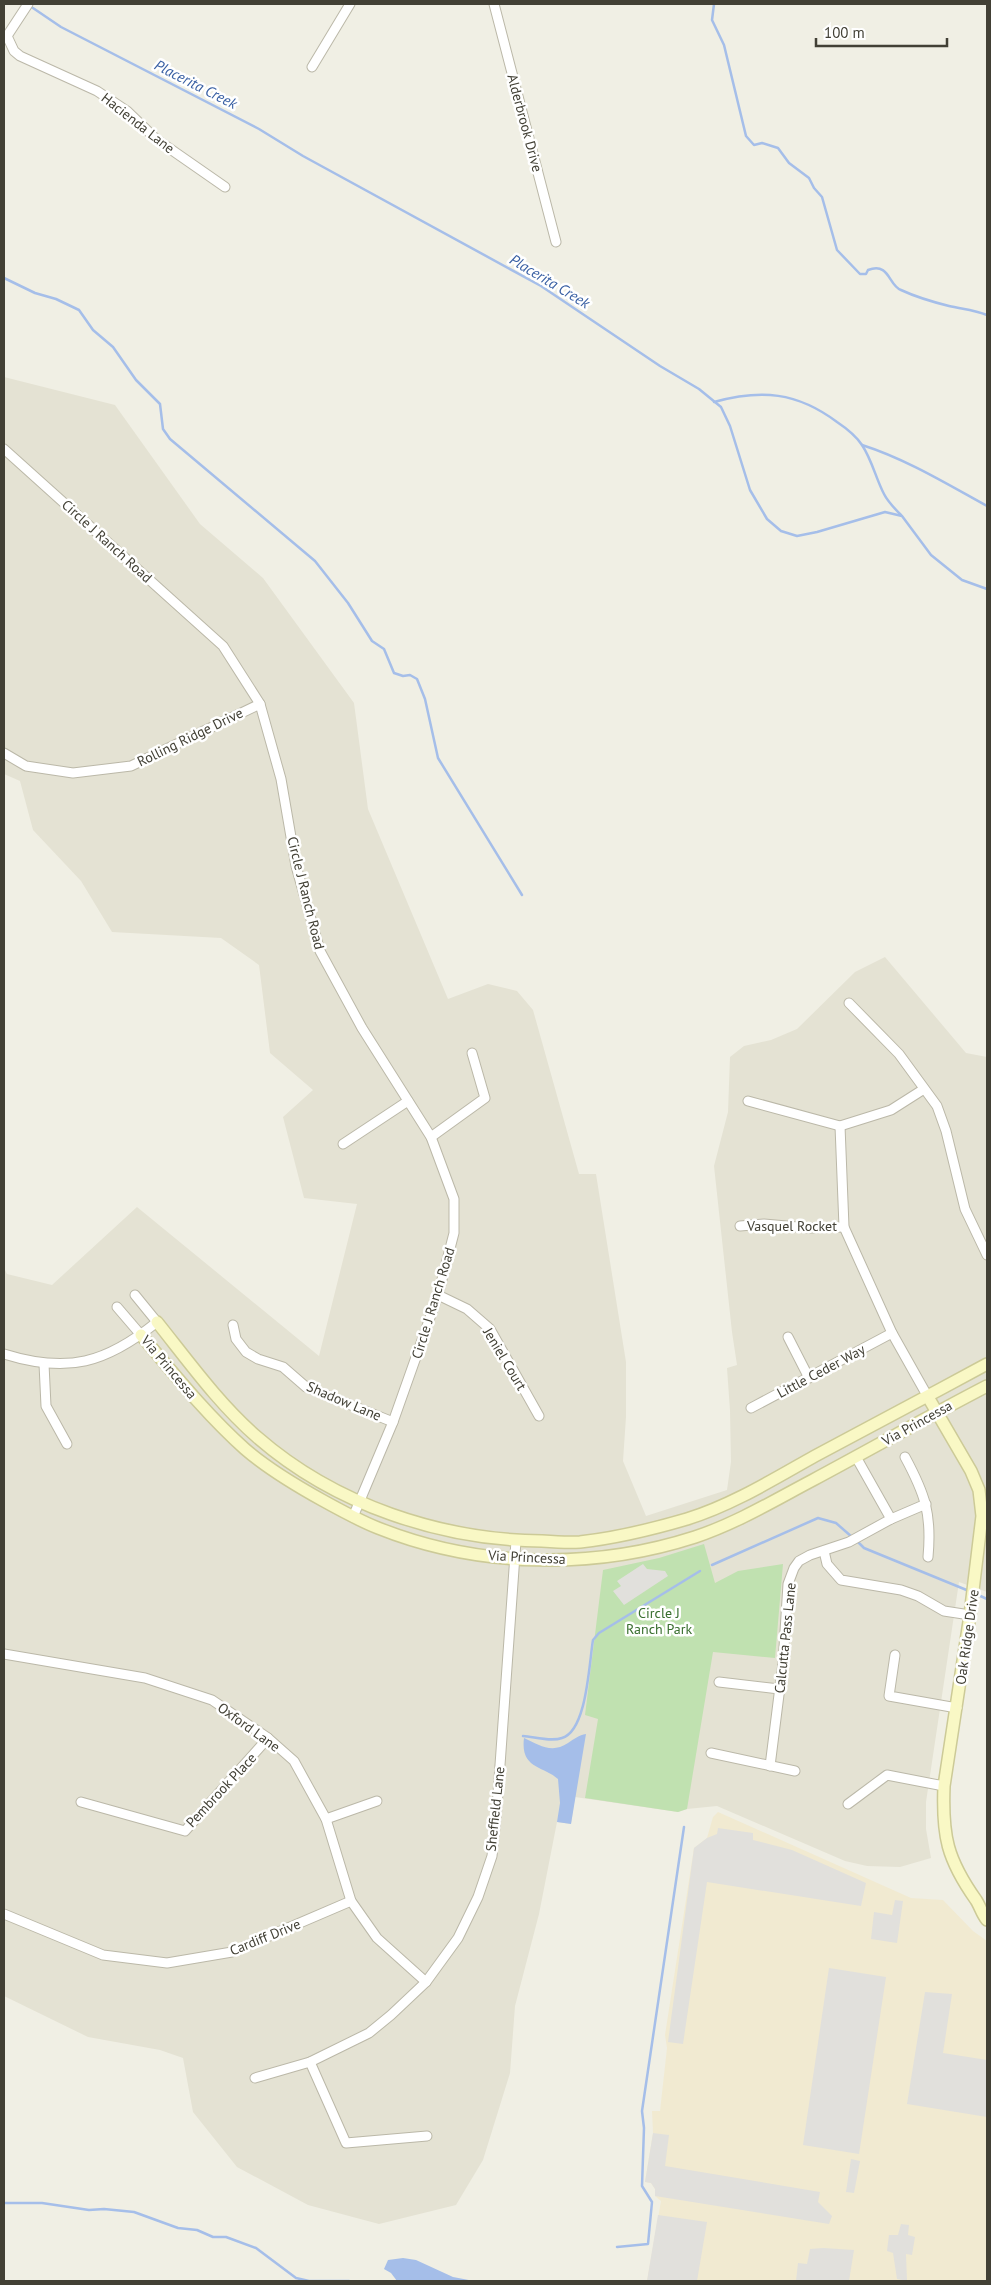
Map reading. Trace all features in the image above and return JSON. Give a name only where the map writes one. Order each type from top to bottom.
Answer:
[{"type":"street","name":"Hacienda Lane","points":[[28,4],[7,36],[14,51],[20,56],[97,91],[112,100],[127,111],[156,139],[225,187]]},
{"type":"street","points":[[312,67],[350,4]]},
{"type":"street","name":"Alderbrook Drive","points":[[494,4],[556,242]]},
{"type":"street","name":"Circle J Ranch Road","points":[[4,449],[224,646],[260,704],[281,779],[296,866],[320,951],[362,1028],[431,1137],[454,1199],[454,1233],[438,1295],[393,1422],[352,1517]]},
{"type":"street","name":"Rolling Ridge Drive","points":[[4,753],[26,766],[73,773],[131,766],[260,704]]},
{"type":"street","points":[[849,1003],[899,1054],[937,1106],[946,1130],[965,1209],[987,1255]]},
{"type":"street","points":[[431,1137],[486,1098],[472,1053]]},
{"type":"street","points":[[748,1101],[840,1126],[891,1110],[924,1088]]},
{"type":"street","points":[[343,1144],[408,1101]]},
{"type":"street","name":"Oak Ridge Drive","points":[[840,1126],[844,1227],[892,1333],[971,1471],[979,1490],[984,1511],[957,1708],[944,1786],[943,1813],[947,1846],[953,1864],[964,1885],[982,1903],[987,1920]]},
{"type":"street","name":"Vasquel Rocket","points":[[740,1226],[764,1224],[809,1228],[844,1227]]},
{"type":"street","name":"Via Princessa","points":[[135,1295],[215,1394],[257,1437],[291,1463],[359,1501],[437,1528],[469,1536],[516,1541],[578,1542],[617,1536],[688,1518],[754,1490],[987,1364]]},
{"type":"street","name":"Jeniel Court","points":[[438,1295],[467,1308],[490,1329],[539,1416]]},
{"type":"street","name":"Via Princessa","points":[[117,1307],[202,1406],[246,1450],[274,1471],[352,1517],[378,1528],[416,1541],[474,1554],[515,1559],[560,1560],[597,1558],[695,1537],[735,1521],[987,1386]]},
{"type":"street","points":[[4,1354],[44,1364],[83,1362],[110,1354],[141,1335],[157,1322]]},
{"type":"street","name":"Shadow Lane","points":[[233,1325],[236,1339],[246,1352],[258,1359],[283,1366],[306,1386],[393,1422]]},
{"type":"street","name":"Little Ceder Way","points":[[751,1408],[892,1333]]},
{"type":"street","points":[[788,1337],[809,1378]]},
{"type":"street","points":[[44,1364],[46,1406],[67,1444]]},
{"type":"street","points":[[856,1456],[891,1519]]},
{"type":"street","points":[[904,1457],[921,1486],[926,1504],[931,1532],[928,1557]]},
{"type":"street","name":"Calcutta Pass Lane","points":[[770,1766],[788,1584],[794,1568],[799,1561],[810,1554],[824,1552],[849,1542],[891,1519],[926,1504]]},
{"type":"street","name":"Sheffield Lane","points":[[255,2078],[310,2062],[369,2033],[426,1982],[458,1938],[478,1897],[492,1856],[498,1806],[516,1541]]},
{"type":"street","points":[[824,1552],[827,1564],[841,1580],[901,1590],[918,1596],[944,1611],[970,1615]]},
{"type":"street","name":"Oxford Lane","points":[[4,1654],[144,1678],[212,1700],[268,1738],[294,1762],[326,1819],[351,1901],[377,1938],[426,1982]]},
{"type":"street","points":[[895,1655],[889,1696],[957,1708]]},
{"type":"street","points":[[719,1682],[779,1689]]},
{"type":"street","name":"Pembrook Place","points":[[81,1802],[185,1831],[268,1738]]},
{"type":"street","points":[[711,1753],[795,1771]]},
{"type":"street","points":[[848,1804],[887,1775],[944,1786]]},
{"type":"street","points":[[326,1819],[376,1801]]},
{"type":"street","name":"Cardiff Drive","points":[[4,1914],[104,1955],[167,1963],[232,1952],[351,1901]]},
{"type":"street","points":[[310,2062],[346,2143],[427,2136]]},
{"type":"shaded area","points":[[4,377],[115,405],[200,524],[263,578],[354,703],[368,809],[448,999],[488,984],[517,991],[533,1010],[579,1174],[596,1174],[626,1362],[626,1417],[623,1461],[646,1516],[727,1490],[731,1462],[727,1368],[737,1365],[714,1166],[728,1112],[730,1057],[744,1046],[771,1040],[797,1029],[855,972],[885,957],[966,1053],[987,1057],[987,1592],[959,1582],[926,1802],[926,1829],[931,1858],[900,1867],[867,1866],[845,1861],[717,1806],[687,1809],[678,1812],[575,1797],[571,1824],[557,1822],[539,1914],[515,2006],[510,2073],[483,2160],[456,2205],[379,2224],[308,2205],[237,2167],[193,2112],[183,2058],[160,2050],[88,2037],[4,1996],[4,1268],[7,1274],[52,1285],[137,1207],[319,1356],[357,1204],[304,1198],[283,1117],[313,1090],[270,1053],[259,965],[221,938],[112,932],[81,881],[33,830],[20,781],[4,774]]},
{"type":"shaded area","points":[[643,1564],[647,1569],[665,1571],[668,1576],[624,1605],[613,1591],[621,1586],[617,1581]]},
{"type":"shaded area","points":[[718,1812],[911,1898],[943,1900],[973,1931],[987,1941],[987,2281],[647,2281],[661,2201],[655,2196],[655,2189],[651,2183],[645,2182],[653,2133],[652,2111],[660,2111],[667,2048],[665,2035],[694,1848],[707,1838],[713,1817]]},
{"type":"shaded area","points":[[718,1828],[753,1833],[753,1840],[792,1850],[866,1883],[861,1906],[707,1882],[683,2044],[668,2042],[694,1848],[707,1838],[717,1834]]},
{"type":"shaded area","points":[[895,1900],[903,1901],[897,1943],[871,1939],[874,1912],[892,1915]]},
{"type":"shaded area","points":[[829,1968],[886,1977],[859,2154],[803,2145]]},
{"type":"shaded area","points":[[925,1992],[952,1994],[943,2053],[987,2060],[987,2117],[907,2104]]},
{"type":"shaded area","points":[[653,2133],[669,2135],[665,2166],[820,2192],[818,2202],[832,2216],[829,2224],[655,2196],[655,2189],[651,2183],[645,2182]]},
{"type":"shaded area","points":[[851,2159],[860,2161],[854,2193],[846,2192]]},
{"type":"shaded area","points":[[658,2215],[707,2222],[697,2281],[647,2281]]},
{"type":"shaded area","points":[[901,2224],[909,2225],[908,2235],[915,2237],[912,2255],[906,2254],[907,2281],[897,2279],[893,2253],[887,2251],[889,2235],[898,2235]]},
{"type":"shaded area","points":[[810,2249],[854,2250],[849,2281],[796,2281],[798,2263],[807,2264]]},
{"type":"green space","name":"Circle J Ranch Park","points":[[704,1544],[715,1583],[738,1571],[783,1564],[775,1658],[713,1652],[687,1809],[678,1812],[585,1798],[598,1719],[585,1715],[603,1570],[659,1558]]},
{"type":"water","points":[[586,1734],[571,1824],[557,1822],[560,1803],[558,1779],[529,1761],[524,1748],[524,1738],[546,1747],[556,1748]]},
{"type":"water","points":[[403,2258],[416,2260],[453,2277],[474,2281],[397,2281],[391,2273],[384,2269],[388,2260]]},
{"type":"waterway","points":[[714,4],[712,20],[724,45],[746,136],[754,145],[762,143],[778,148],[789,163],[809,178],[814,188],[822,197],[837,250],[860,274],[866,274],[868,270],[875,268],[881,269],[885,271],[897,287],[907,293],[937,303],[987,315]]},
{"type":"waterway","name":"Placerita Creek","points":[[30,6],[61,27],[259,129],[303,156],[541,286],[660,366],[699,389],[721,407],[730,426],[750,490],[767,519],[781,531],[797,536],[885,512],[902,516],[931,555],[962,580],[987,589]]},
{"type":"waterway","points":[[4,278],[35,293],[56,299],[79,310],[93,330],[113,347],[136,380],[160,404],[163,429],[170,439],[315,561],[348,603],[372,641],[384,649],[394,673],[403,676],[410,675],[417,679],[425,699],[438,758],[522,895]]},
{"type":"waterway","points":[[714,402],[747,395],[778,396],[808,404],[822,412],[854,435],[860,442],[869,457],[886,497],[901,515]]},
{"type":"waterway","points":[[862,445],[910,465],[987,506]]},
{"type":"waterway","points":[[712,1565],[818,1518],[836,1523],[852,1537]]},
{"type":"waterway","points":[[856,1540],[864,1548],[969,1591]]},
{"type":"waterway","points":[[523,1736],[553,1740],[562,1738],[570,1733],[577,1723],[582,1710],[593,1640],[599,1633],[700,1571]]},
{"type":"waterway","points":[[976,1594],[987,1599]]},
{"type":"waterway","points":[[617,2247],[648,2244],[652,2202],[642,2186],[644,2128],[642,2111],[684,1827]]},
{"type":"waterway","points":[[4,2203],[42,2203],[89,2210],[104,2209],[134,2212],[178,2228],[197,2230],[213,2237],[226,2237],[256,2248],[296,2278],[309,2281],[349,2281]]}]
